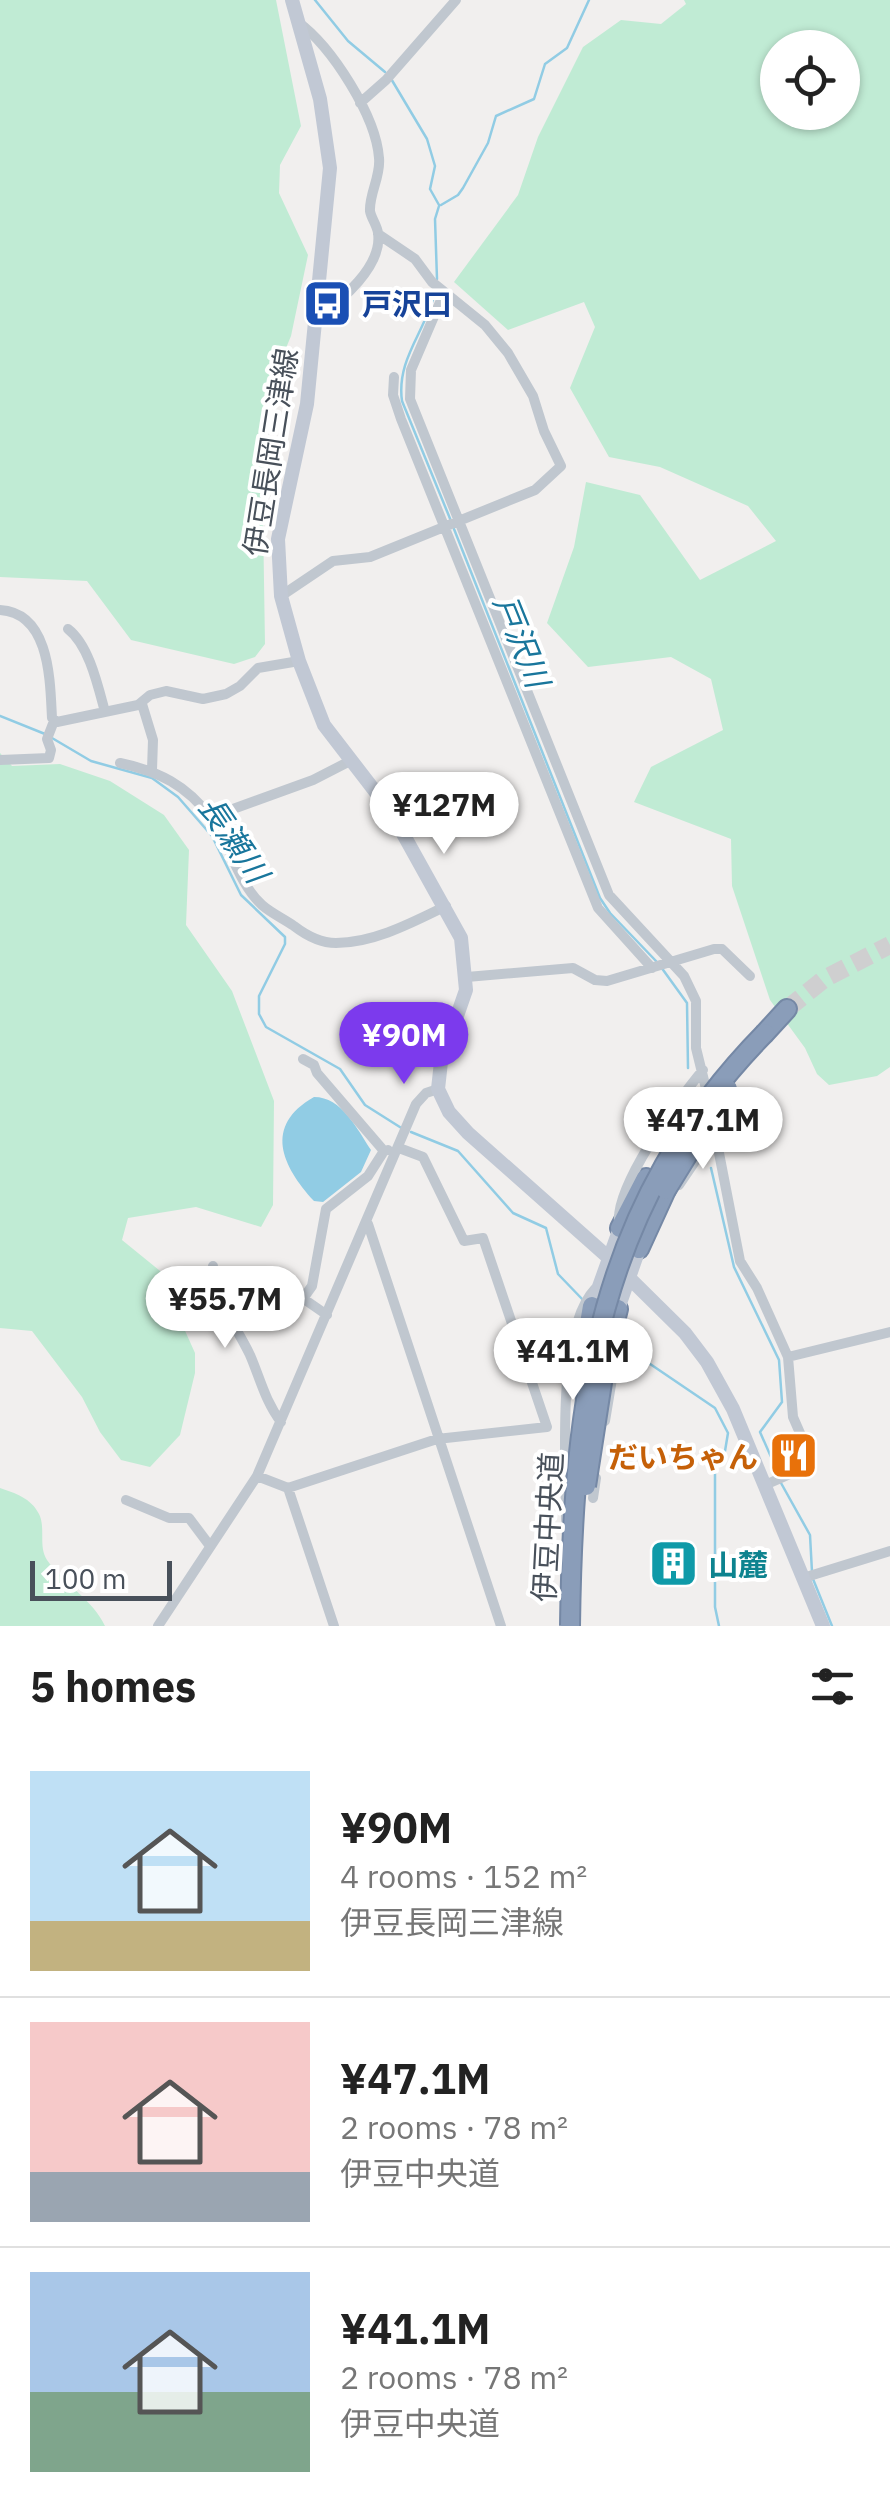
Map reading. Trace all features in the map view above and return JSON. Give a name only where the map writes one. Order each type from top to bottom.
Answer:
[{"type":"highway","name":"伊豆中央道","points":[[582,1506],[583,1409],[596,1338],[632,1229],[674,1148],[722,1080],[789,1010]]},
{"type":"highway","name":"伊豆中央道","points":[[569,1626],[594,1381],[625,1262],[647,1208],[683,1143],[762,1037]]},
{"type":"highway","points":[[620,1228],[684,1116],[737,1054],[762,1037]]},
{"type":"highway","points":[[639,1249],[666,1190],[744,1063]]},
{"type":"highway","points":[[582,1506],[574,1420],[592,1306]]},
{"type":"highway","points":[[582,1506],[605,1363],[618,1309]]},
{"type":"main road","name":"伊豆長岡三津線","points":[[292,0],[320,100],[330,168],[307,404],[278,539],[281,596],[318,713],[391,812],[461,938],[467,977],[463,1002],[441,1062],[438,1089]]},
{"type":"main road","points":[[438,1089],[449,1112],[468,1133],[609,1258],[685,1333],[707,1362],[733,1408],[823,1626]]},
{"type":"main road","points":[[592,1306],[620,1228]]},
{"type":"main road","points":[[618,1309],[639,1249]]},
{"type":"street","points":[[360,103],[386,80],[456,0]]},
{"type":"street","points":[[298,22],[327,51],[360,103],[370,120],[379,159],[370,210],[378,234],[372,260],[360,278],[318,317]]},
{"type":"street","points":[[281,596],[333,562],[370,557],[535,490],[562,466],[544,431],[533,396],[508,353],[485,325],[444,292],[415,259],[378,234]]},
{"type":"street","points":[[444,292],[414,361],[408,387],[410,399],[452,524],[598,908],[694,990],[696,1048],[740,1261],[758,1288],[788,1357],[793,1416],[810,1462],[766,1485]]},
{"type":"street","points":[[394,377],[396,404],[452,524],[609,895],[661,965]]},
{"type":"street","points":[[0,610],[20,614],[37,631],[46,662],[51,731],[51,754],[45,759],[0,760]]},
{"type":"street","points":[[68,629],[92,666],[105,712]]},
{"type":"street","points":[[51,731],[142,704],[150,695],[166,692],[203,699],[226,694],[258,668],[300,661]]},
{"type":"street","points":[[142,704],[152,740],[152,770]]},
{"type":"street","points":[[211,817],[312,780],[350,761]]},
{"type":"street","points":[[120,762],[152,770],[181,788],[211,817],[248,887],[262,905],[318,941],[344,942],[387,932],[446,906]]},
{"type":"street","points":[[467,977],[573,968],[595,980],[607,981],[722,949],[750,976]]},
{"type":"street","points":[[303,1058],[314,1065],[316,1073],[384,1151]]},
{"type":"street","points":[[620,1228],[618,1213],[648,1146],[702,1070]]},
{"type":"street","points":[[158,1626],[257,1476],[408,1123],[422,1097],[438,1089]]},
{"type":"street","points":[[639,1249],[654,1238],[671,1196],[715,1132]]},
{"type":"street","points":[[302,1300],[312,1286],[326,1209],[368,1176],[384,1151],[400,1146],[423,1157],[464,1241],[482,1238],[547,1427]]},
{"type":"street","points":[[368,1223],[501,1626]]},
{"type":"street","points":[[213,1266],[214,1285],[281,1422]]},
{"type":"street","points":[[272,1277],[327,1316]]},
{"type":"street","points":[[569,1626],[563,1425],[582,1306],[599,1285]]},
{"type":"street","points":[[582,1506],[621,1332],[618,1309]]},
{"type":"street","points":[[788,1357],[890,1332]]},
{"type":"street","points":[[257,1476],[288,1488],[437,1439],[605,1417]]},
{"type":"street","points":[[288,1488],[334,1626]]},
{"type":"street","points":[[126,1500],[169,1518],[190,1518],[210,1546]]},
{"type":"street","points":[[803,1578],[890,1551]]},
{"type":"green space","points":[[0,0],[276,0],[301,126],[280,165],[279,193],[308,255],[291,336],[276,372],[262,453],[265,644],[255,657],[234,664],[131,640],[87,581],[0,577]]},
{"type":"green space","points":[[684,0],[890,0],[890,1067],[877,1076],[829,1085],[817,1074],[805,1048],[770,1000],[732,886],[731,839],[634,802],[651,767],[723,730],[711,679],[671,657],[588,667],[547,623],[574,547],[586,482],[640,495],[700,580],[776,541],[748,506],[660,467],[609,457],[570,388],[595,327],[584,302],[508,330],[454,282],[518,195],[538,137],[583,47],[621,20],[661,24],[686,4]]},
{"type":"green space","points":[[0,753],[12,766],[60,764],[110,781],[164,815],[189,850],[186,925],[232,991],[274,1101],[273,1205],[261,1227],[196,1207],[128,1218],[122,1240],[170,1279],[173,1304],[195,1353],[195,1373],[180,1435],[150,1467],[121,1460],[100,1432],[82,1397],[32,1331],[0,1328]]},
{"type":"green space","points":[[0,1488],[36,1508],[47,1560],[105,1626],[0,1626]]},
{"type":"water","points":[[314,1097],[341,1108],[371,1150],[361,1172],[323,1202],[314,1201],[303,1188],[286,1160],[283,1147],[288,1121]]},
{"type":"waterway","points":[[315,0],[348,41],[385,72]]},
{"type":"waterway","points":[[441,205],[463,188],[488,143],[496,116],[534,99],[545,64],[567,48],[589,0]]},
{"type":"waterway","points":[[390,77],[427,139],[435,166],[430,189],[439,205]]},
{"type":"waterway","name":"戸沢川","points":[[437,279],[435,219],[439,206]]},
{"type":"waterway","name":"戸沢川","points":[[435,292],[407,358],[402,401],[451,521]]},
{"type":"waterway","name":"戸沢川","points":[[454,529],[600,898],[656,961]]},
{"type":"waterway","name":"長瀬川","points":[[0,716],[45,734]]},
{"type":"waterway","name":"長瀬川","points":[[52,738],[91,761],[152,778],[178,797],[212,836],[241,895],[285,937],[259,996],[259,1014],[266,1027],[340,1069],[365,1105],[403,1129]]},
{"type":"waterway","name":"戸沢川","points":[[661,967],[687,1003],[688,1068]]},
{"type":"waterway","name":"長瀬川","points":[[411,1132],[458,1151],[513,1213],[546,1228],[558,1274],[584,1301]]},
{"type":"waterway","name":"戸沢川","points":[[711,1168],[734,1267],[779,1360],[782,1402],[760,1432],[779,1475]]},
{"type":"waterway","name":"長瀬川","points":[[622,1349],[628,1349],[715,1408],[728,1433],[725,1451],[715,1465],[715,1607],[719,1626]]},
{"type":"waterway","name":"戸沢川","points":[[781,1483],[810,1535],[812,1572]]},
{"type":"waterway","name":"戸沢川","points":[[813,1579],[832,1626]]},
{"type":"tunnel","points":[[787,1009],[824,979],[890,945]]},
{"type":"place","name":"戸沢口","points":[[327,303]]},
{"type":"place","name":"だいちゃん","points":[[793,1456]]},
{"type":"place","name":"山麓","points":[[673,1564]]}]
